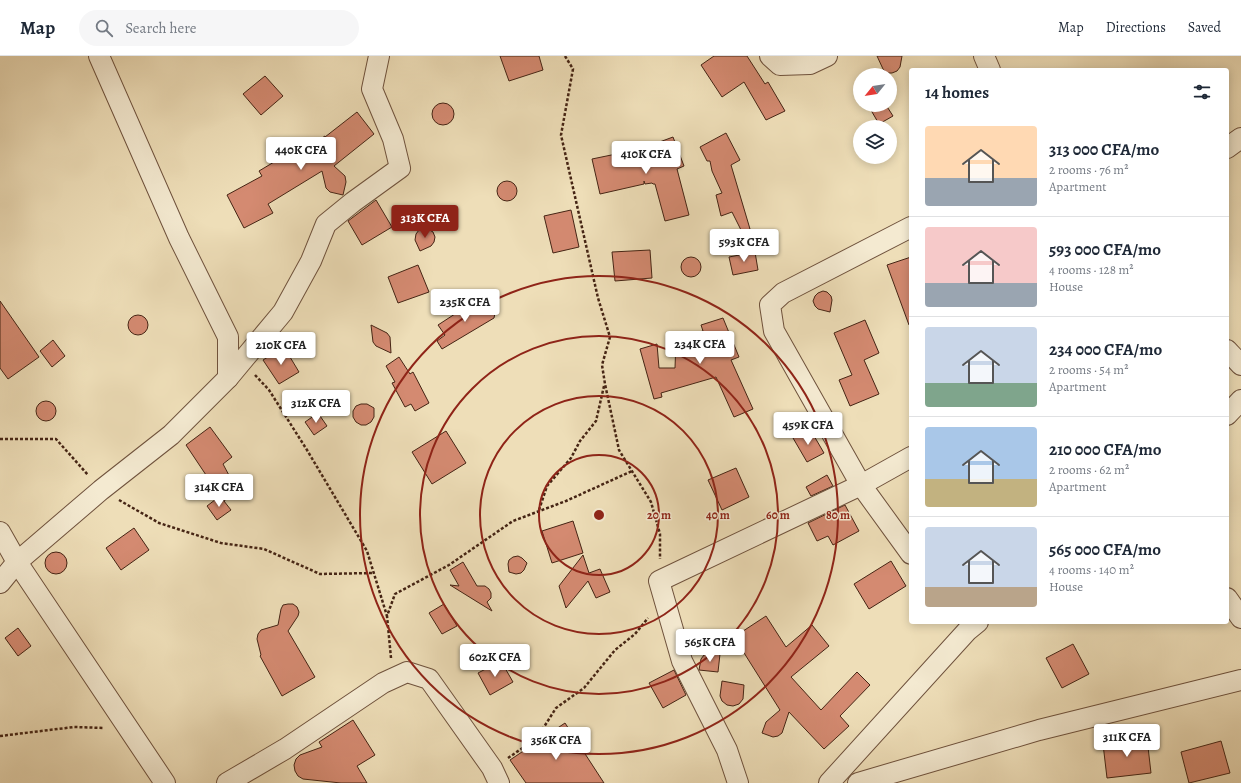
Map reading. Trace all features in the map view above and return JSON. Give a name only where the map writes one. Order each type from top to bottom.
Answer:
[{"type":"street","points":[[100,56],[179,238],[228,336],[228,378]]},
{"type":"street","points":[[0,583],[16,562],[101,490],[171,435],[228,378],[283,312],[311,260],[326,224],[352,202],[400,168],[393,139],[372,89],[379,56]]},
{"type":"street","points":[[770,56],[780,65],[810,64],[827,56]]},
{"type":"street","points":[[984,56],[989,68]]},
{"type":"street","points":[[1229,147],[1241,138]]},
{"type":"street","points":[[909,228],[783,293],[770,305],[774,331],[861,485],[909,551]]},
{"type":"street","points":[[1229,352],[1241,365]]},
{"type":"street","points":[[1229,413],[1241,400]]},
{"type":"street","points":[[738,783],[727,750],[682,661],[662,590],[909,458]]},
{"type":"street","points":[[0,532],[16,562],[165,783]]},
{"type":"street","points":[[1229,601],[1241,618]]},
{"type":"street","points":[[828,783],[969,625]]},
{"type":"street","points":[[227,783],[285,749],[383,683],[407,672],[429,679],[496,776]]},
{"type":"street","points":[[858,783],[1039,730],[1241,680]]},
{"type":"path","points":[[496,776],[537,738],[556,708],[584,688],[614,650],[635,634],[662,590],[660,534],[651,502],[619,450],[605,384],[602,366],[610,337],[598,298],[561,135],[573,69],[565,56]]},
{"type":"path","points":[[243,360],[268,390],[307,450],[367,551],[387,616],[391,657],[383,683]]},
{"type":"path","points":[[539,511],[547,486],[571,458],[580,441],[596,421],[605,384]]},
{"type":"path","points":[[0,439],[56,439],[101,490],[159,523],[221,543],[264,549],[320,574],[374,573]]},
{"type":"path","points":[[387,616],[395,594],[449,565],[513,521],[566,501],[632,471]]},
{"type":"path","points":[[0,736],[74,727],[128,728]]},
{"type":"building","points":[[500,56],[539,56],[543,70],[509,81]]},
{"type":"building","points":[[714,56],[747,56],[765,84],[768,82],[785,111],[766,120],[744,82],[722,97],[701,65]]},
{"type":"building","points":[[877,56],[902,56],[900,67],[897,71],[897,68],[883,68]]},
{"type":"building","points":[[265,76],[283,96],[261,115],[243,94]]},
{"type":"building","points":[[443,103],[451,106],[454,114],[451,122],[443,125],[435,122],[432,114],[435,106]]},
{"type":"building","points":[[357,112],[374,134],[334,166],[345,176],[346,182],[343,195],[330,192],[326,188],[322,171],[268,204],[273,213],[244,228],[227,195],[262,176],[259,171],[284,156],[287,160],[325,137]]},
{"type":"building","points":[[872,112],[890,112],[893,116],[886,120],[877,120]]},
{"type":"building","points":[[726,133],[740,160],[731,165],[750,229],[742,232],[732,212],[721,216],[716,195],[722,193],[712,171],[710,161],[707,161],[700,147]]},
{"type":"building","points":[[673,137],[684,166],[677,169],[689,215],[665,221],[655,184],[645,184],[644,181],[644,184],[600,194],[592,159],[621,153],[622,156]]},
{"type":"building","points":[[503,181],[511,181],[517,187],[517,195],[511,201],[503,201],[497,195],[497,187]]},
{"type":"building","points":[[376,200],[392,227],[362,245],[348,221]]},
{"type":"building","points":[[571,210],[579,247],[553,253],[544,216]]},
{"type":"building","points":[[423,228],[433,232],[435,237],[431,246],[420,251],[415,240],[416,234]]},
{"type":"building","points":[[650,250],[652,278],[615,281],[612,252]]},
{"type":"building","points":[[755,252],[758,270],[733,275],[729,257]]},
{"type":"building","points":[[691,257],[698,260],[701,267],[698,274],[691,277],[684,274],[681,267],[684,260]]},
{"type":"building","points":[[909,258],[909,325],[887,265]]},
{"type":"building","points":[[418,265],[429,292],[398,303],[388,277]]},
{"type":"building","points":[[823,291],[827,292],[831,296],[832,300],[830,312],[818,309],[813,301],[818,293]]},
{"type":"building","points":[[0,301],[39,357],[8,379],[0,368]]},
{"type":"building","points":[[486,302],[494,308],[494,318],[442,349],[437,341],[445,335],[438,325],[461,310],[465,316],[480,303]]},
{"type":"building","points":[[138,315],[145,318],[148,325],[145,332],[138,335],[131,332],[128,325],[131,318]]},
{"type":"building","points":[[723,318],[739,357],[731,360],[753,409],[734,417],[716,377],[661,393],[662,397],[654,399],[640,349],[657,344],[659,368],[675,368],[676,339],[703,331],[701,325]]},
{"type":"building","points":[[865,320],[879,353],[864,360],[879,394],[850,406],[839,380],[852,375],[834,333]]},
{"type":"building","points":[[371,325],[387,333],[390,337],[391,353],[376,346],[373,342]]},
{"type":"building","points":[[53,340],[65,356],[52,367],[40,351]]},
{"type":"building","points":[[284,347],[299,372],[279,384],[263,360]]},
{"type":"building","points":[[399,357],[410,374],[413,372],[429,403],[415,411],[411,404],[405,407],[392,383],[395,382],[386,366]]},
{"type":"building","points":[[42,401],[50,401],[56,407],[56,415],[50,421],[42,421],[36,415],[36,407]]},
{"type":"building","points":[[367,404],[374,408],[374,417],[371,422],[366,425],[361,425],[356,422],[353,417],[353,411],[356,406]]},
{"type":"building","points":[[318,413],[327,426],[314,435],[305,422]]},
{"type":"building","points":[[210,427],[232,457],[223,464],[232,481],[232,486],[224,502],[186,445]]},
{"type":"building","points":[[810,429],[824,453],[807,462],[793,438]]},
{"type":"building","points":[[446,431],[466,463],[432,484],[412,452]]},
{"type":"building","points":[[736,468],[749,497],[722,510],[708,480]]},
{"type":"building","points":[[827,475],[833,486],[811,496],[806,487]]},
{"type":"building","points":[[220,496],[231,510],[217,520],[207,506]]},
{"type":"building","points":[[845,505],[859,531],[833,545],[828,536],[817,541],[808,523]]},
{"type":"building","points":[[573,521],[583,553],[552,563],[542,531]]},
{"type":"building","points":[[134,528],[149,550],[121,570],[106,548]]},
{"type":"building","points":[[56,552],[64,555],[67,563],[64,571],[56,574],[48,571],[45,563],[48,555]]},
{"type":"building","points":[[583,555],[589,573],[600,569],[610,592],[596,598],[588,581],[566,608],[559,586]]},
{"type":"building","points":[[518,556],[527,563],[524,570],[521,573],[516,574],[509,572],[509,560]]},
{"type":"building","points":[[891,561],[906,586],[869,609],[854,584]]},
{"type":"building","points":[[463,562],[477,586],[485,586],[489,589],[491,598],[487,602],[492,611],[450,585],[459,586],[450,570]]},
{"type":"building","points":[[293,604],[297,607],[299,612],[288,631],[315,677],[282,696],[260,656],[257,639],[261,630],[278,625],[281,609],[283,605]]},
{"type":"building","points":[[444,604],[457,626],[442,634],[429,613]]},
{"type":"building","points":[[766,616],[786,647],[812,625],[829,646],[791,677],[821,710],[857,672],[870,685],[840,716],[849,726],[824,749],[789,712],[782,733],[773,737],[762,733],[766,722],[780,710],[734,637]]},
{"type":"building","points":[[18,628],[31,646],[18,656],[5,638]]},
{"type":"building","points":[[1073,644],[1089,674],[1062,688],[1046,658]]},
{"type":"building","points":[[708,653],[720,654],[718,672],[699,670],[701,659]]},
{"type":"building","points":[[501,661],[513,682],[490,695],[478,673]]},
{"type":"building","points":[[674,670],[686,695],[663,708],[649,683]]},
{"type":"building","points":[[722,681],[744,685],[743,699],[739,704],[733,706],[727,705],[722,701],[720,696]]},
{"type":"building","points":[[353,720],[375,755],[357,766],[367,783],[341,783],[303,779],[298,776],[294,765],[296,759],[300,755],[322,747],[319,742]]},
{"type":"building","points":[[565,723],[604,783],[526,783],[510,760]]},
{"type":"building","points":[[1147,738],[1151,773],[1107,778],[1103,744]]},
{"type":"building","points":[[1221,741],[1230,773],[1189,783],[1181,752]]}]
